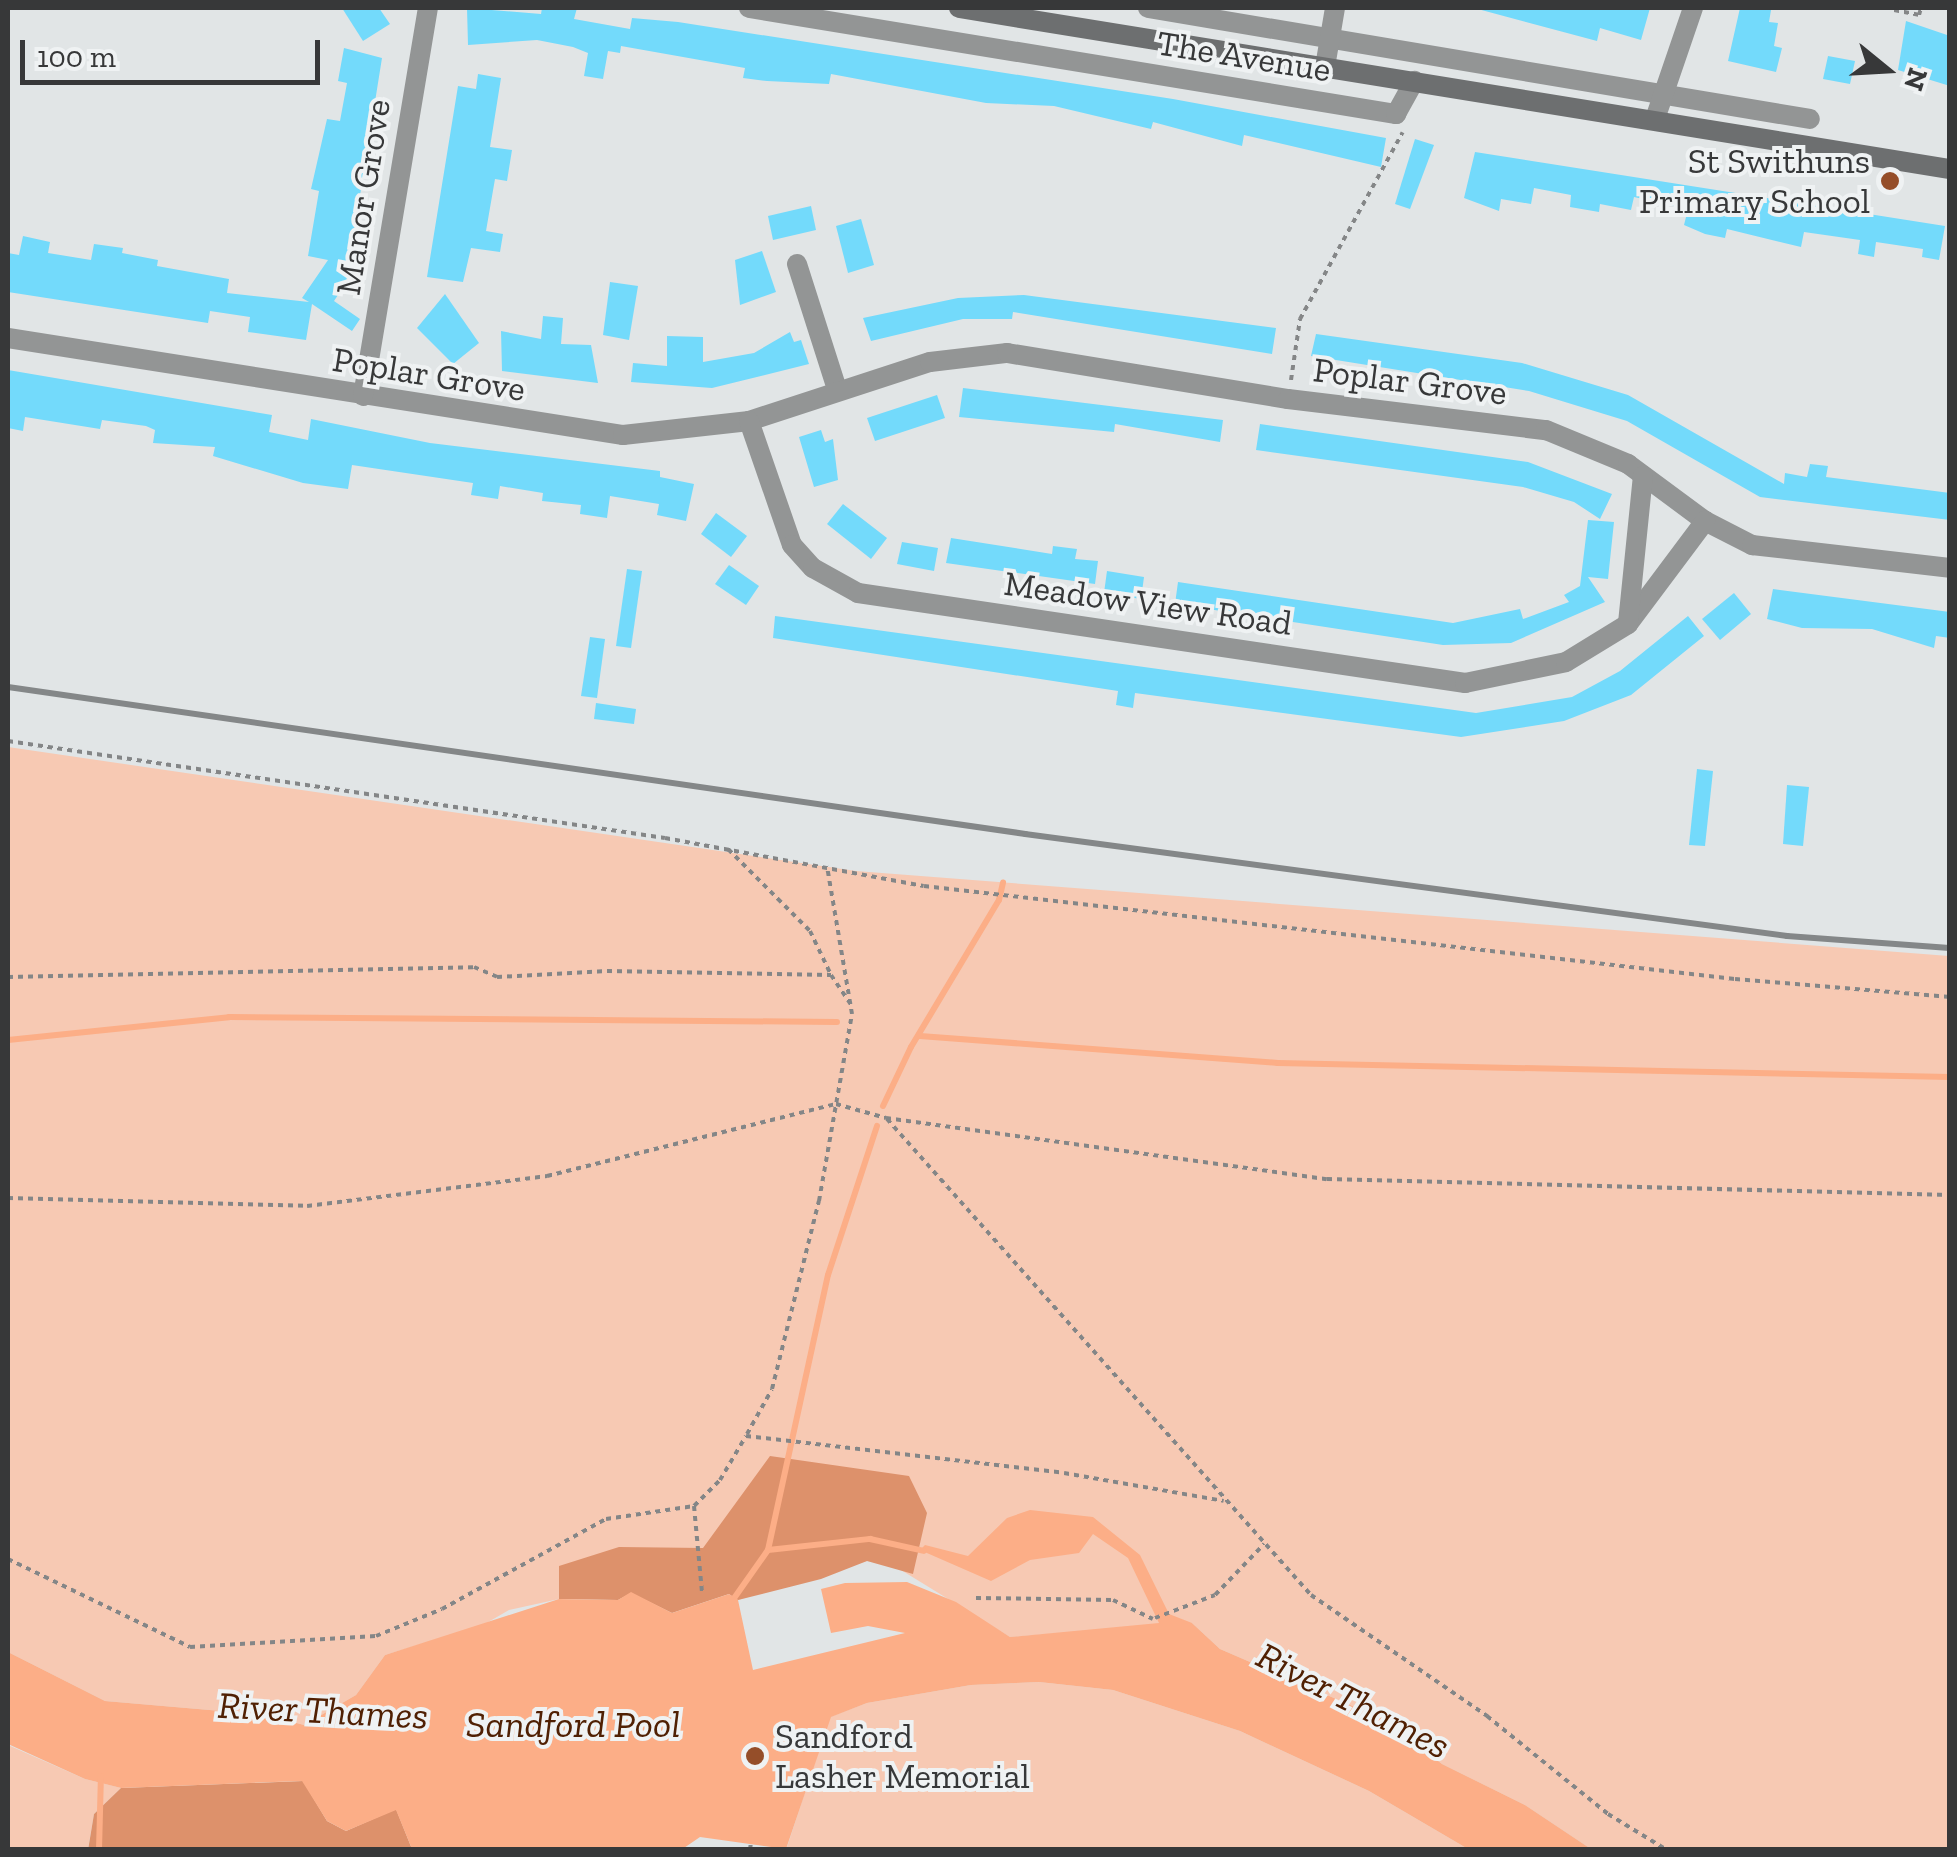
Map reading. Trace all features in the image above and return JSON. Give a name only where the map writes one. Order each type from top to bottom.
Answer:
[{"type":"street","name":"Manor Grove","points":[[363,396],[428,8]]},
{"type":"street","name":"The Avenue","points":[[750,8],[1396,114],[1414,81]]},
{"type":"street","name":"The Avenue","points":[[959,8],[1950,169]]},
{"type":"street","name":"The Avenue","points":[[1148,8],[1810,118]]},
{"type":"street","points":[[1325,66],[1335,8]]},
{"type":"street","points":[[1655,119],[1659,94],[1693,8]]},
{"type":"street","points":[[797,264],[837,389]]},
{"type":"street","name":"Poplar Grove","points":[[8,338],[623,435],[749,421],[837,389],[930,362],[1007,353],[1288,399],[1546,430],[1643,476],[1705,521],[1770,550],[1950,568]]},
{"type":"street","name":"Meadow View Road","points":[[749,421],[792,545],[813,568],[858,593],[1466,683],[1566,662],[1628,624],[1705,521]]},
{"type":"street","points":[[1628,624],[1643,476]]},
{"type":"path","points":[[1894,10],[1919,15],[1921,8]]},
{"type":"path","points":[[1288,399],[1300,319],[1406,126]]},
{"type":"path","points":[[8,741],[728,849],[924,886],[988,890],[1735,979],[1950,997]]},
{"type":"path","points":[[728,849],[810,931],[831,975],[852,1006]]},
{"type":"path","points":[[8,1559],[190,1647],[376,1636],[442,1609],[606,1519],[694,1506],[720,1480],[772,1389],[836,1104],[852,1006],[828,867]]},
{"type":"path","points":[[8,976],[474,967],[497,977],[831,975]]},
{"type":"path","points":[[8,1198],[307,1206],[548,1176],[836,1104],[886,1118],[1327,1179],[1950,1195]]},
{"type":"path","points":[[886,1118],[1311,1595],[1488,1716],[1608,1814],[1667,1850]]},
{"type":"path","points":[[746,1436],[1064,1474],[1224,1501]]},
{"type":"path","points":[[694,1506],[702,1592]]},
{"type":"path","points":[[976,1598],[1113,1600],[1152,1619],[1215,1595],[1264,1544]]},
{"type":"path","points":[[750,1850],[751,1842]]},
{"type":"shaded area","points":[[8,747],[856,871],[1949,956],[1949,1849],[1591,1849],[1525,1805],[1442,1764],[1385,1720],[1220,1649],[1192,1623],[1010,1637],[888,1562],[867,1561],[738,1600],[729,1594],[559,1599],[509,1610],[483,1625],[385,1655],[356,1695],[304,1725],[267,1715],[105,1701],[8,1652]]},
{"type":"shaded area","points":[[770,1456],[909,1476],[927,1513],[913,1574],[867,1561],[821,1579],[738,1600],[729,1594],[672,1613],[631,1593],[618,1600],[559,1599],[559,1566],[619,1547],[703,1548]]},
{"type":"shaded area","points":[[1039,1682],[1113,1690],[1240,1731],[1369,1791],[1468,1849],[786,1850],[830,1717],[867,1703],[971,1685]]},
{"type":"shaded area","points":[[8,1745],[85,1779],[121,1788],[94,1814],[88,1849],[8,1849]]},
{"type":"shaded area","points":[[303,1781],[327,1821],[346,1831],[396,1809],[412,1849],[88,1850],[94,1814],[121,1788]]},
{"type":"water","name":"Sandford Pool","points":[[1030,1510],[1093,1517],[1140,1555],[1169,1614],[1192,1623],[1220,1649],[1385,1720],[1442,1764],[1525,1805],[1591,1849],[1468,1849],[1369,1791],[1240,1731],[1113,1690],[1039,1682],[971,1685],[867,1703],[831,1717],[786,1849],[700,1837],[681,1850],[412,1849],[396,1810],[346,1831],[327,1821],[302,1781],[121,1788],[85,1779],[8,1744],[8,1652],[105,1701],[267,1715],[304,1725],[356,1695],[385,1655],[559,1599],[618,1600],[631,1592],[672,1613],[729,1594],[738,1600],[753,1670],[905,1633],[868,1626],[831,1633],[821,1589],[845,1583],[907,1582],[956,1602],[1010,1637],[1159,1623],[1128,1558],[1093,1534],[1079,1553],[1030,1560],[991,1581],[920,1550],[925,1545],[968,1556],[1007,1518]]},
{"type":"building","points":[[342,8],[379,8],[390,24],[363,41]]},
{"type":"building","points":[[467,8],[541,14],[542,8],[577,8],[574,19],[630,29],[632,18],[678,22],[1173,99],[1386,138],[1381,167],[1244,135],[1242,146],[1153,122],[1151,129],[1054,106],[986,103],[831,74],[829,84],[743,78],[745,68],[621,46],[620,53],[608,51],[603,79],[584,76],[588,53],[573,47],[537,40],[468,45]]},
{"type":"building","points":[[1474,8],[1650,8],[1641,40],[1600,28],[1597,41]]},
{"type":"building","points":[[1740,8],[1771,10],[1769,22],[1778,23],[1774,46],[1782,48],[1776,72],[1728,61]]},
{"type":"building","points":[[1906,21],[1950,36],[1950,86],[1898,70]]},
{"type":"building","points":[[344,48],[382,58],[346,283],[334,301],[360,319],[352,331],[312,304],[306,340],[248,332],[250,317],[210,311],[208,323],[8,292],[8,253],[19,255],[23,236],[50,242],[48,253],[91,260],[94,244],[123,248],[122,253],[158,260],[157,266],[229,279],[227,293],[309,302],[302,298],[328,260],[308,256],[319,191],[311,189],[327,119],[340,121],[347,83],[338,81]]},
{"type":"building","points":[[1828,56],[1855,61],[1850,84],[1823,79]]},
{"type":"building","points":[[478,74],[501,78],[490,147],[512,150],[507,181],[495,179],[486,231],[503,234],[500,252],[471,248],[463,282],[427,277],[458,86],[476,89]]},
{"type":"building","points":[[1415,139],[1434,145],[1410,209],[1395,204]]},
{"type":"building","points":[[1475,152],[1945,226],[1939,260],[1922,257],[1923,249],[1876,242],[1874,257],[1858,254],[1860,240],[1804,232],[1801,247],[1727,229],[1725,238],[1705,234],[1684,225],[1688,209],[1634,197],[1631,210],[1600,204],[1599,212],[1570,207],[1571,195],[1534,188],[1531,204],[1501,199],[1499,211],[1464,198]]},
{"type":"building","points":[[811,206],[816,230],[773,240],[768,216]]},
{"type":"building","points":[[861,219],[874,265],[848,273],[836,226]]},
{"type":"building","points":[[762,251],[776,292],[740,305],[735,260]]},
{"type":"building","points":[[610,282],[638,286],[629,340],[603,335]]},
{"type":"building","points":[[445,294],[479,343],[453,364],[417,328]]},
{"type":"building","points":[[1024,295],[1276,328],[1272,354],[1013,312],[1012,319],[963,319],[871,341],[863,318],[958,298]]},
{"type":"building","points":[[543,316],[563,318],[561,344],[591,345],[598,383],[502,371],[501,331],[541,339]]},
{"type":"building","points":[[790,332],[794,342],[801,340],[809,364],[712,388],[631,382],[633,363],[667,366],[667,336],[703,337],[703,362],[754,353]]},
{"type":"building","points":[[1316,334],[1522,363],[1628,395],[1784,484],[1785,473],[1807,477],[1810,464],[1828,466],[1826,477],[1950,493],[1950,520],[1760,497],[1627,421],[1529,391],[1311,356]]},
{"type":"building","points":[[8,370],[272,415],[269,432],[308,440],[311,419],[430,443],[660,471],[660,477],[694,484],[686,521],[657,515],[659,504],[610,496],[607,518],[580,514],[581,505],[542,501],[543,493],[500,486],[498,499],[471,495],[473,483],[352,465],[348,489],[303,483],[213,456],[215,447],[153,443],[155,430],[146,426],[102,420],[100,429],[25,417],[23,431],[8,428]]},
{"type":"building","points":[[963,388],[1223,420],[1220,442],[1115,424],[1114,432],[959,417]]},
{"type":"building","points":[[937,395],[945,418],[875,441],[867,418]]},
{"type":"building","points":[[1260,424],[1528,462],[1612,494],[1600,519],[1574,502],[1523,487],[1256,450]]},
{"type":"building","points":[[821,430],[825,442],[833,439],[838,480],[814,487],[799,437]]},
{"type":"building","points":[[843,504],[887,538],[871,559],[827,524]]},
{"type":"building","points":[[716,513],[747,536],[731,557],[701,534]]},
{"type":"building","points":[[1588,520],[1614,522],[1608,579],[1588,577],[1605,602],[1511,643],[1443,645],[1175,604],[1178,582],[1453,623],[1520,609],[1523,619],[1569,602],[1564,595],[1580,586]]},
{"type":"building","points":[[951,538],[1052,554],[1053,546],[1077,549],[1075,559],[1098,561],[1095,584],[946,563]]},
{"type":"building","points":[[902,542],[938,548],[934,571],[897,564]]},
{"type":"building","points":[[729,565],[759,586],[746,605],[715,584]]},
{"type":"building","points":[[627,569],[642,571],[631,648],[616,646]]},
{"type":"building","points":[[1107,571],[1144,577],[1141,599],[1104,593]]},
{"type":"building","points":[[1773,589],[1950,612],[1950,638],[1936,636],[1934,648],[1872,629],[1802,628],[1767,619]]},
{"type":"building","points":[[1734,593],[1751,614],[1720,640],[1702,619]]},
{"type":"building","points":[[775,616],[1476,713],[1572,697],[1620,671],[1688,616],[1704,636],[1631,695],[1564,721],[1461,737],[1135,693],[1133,708],[1116,705],[1118,691],[773,638]]},
{"type":"building","points":[[590,637],[605,639],[597,698],[581,696]]},
{"type":"building","points":[[596,703],[636,709],[634,724],[594,719]]},
{"type":"building","points":[[1697,769],[1713,771],[1705,846],[1689,845]]},
{"type":"building","points":[[1787,785],[1809,787],[1803,846],[1783,844]]},
{"type":"waterway","points":[[883,1106],[911,1047],[999,900],[1003,882]]},
{"type":"waterway","points":[[8,1040],[229,1017],[837,1022]]},
{"type":"waterway","points":[[920,1036],[1278,1063],[1950,1077]]},
{"type":"waterway","points":[[730,1604],[768,1550],[828,1275],[877,1126]]},
{"type":"waterway","points":[[768,1550],[870,1539],[924,1551]]},
{"type":"waterway","points":[[99,1850],[101,1776]]},
{"type":"railway","points":[[8,687],[1025,834],[1787,936],[1950,948]]},
{"type":"place","name":"St Swithuns Primary School","points":[[1890,181]]},
{"type":"place","name":"Sandford Lasher Memorial","points":[[755,1756]]},
{"type":"water label","name":"River Thames","points":[[1353,1701]]},
{"type":"water label","name":"River Thames","points":[[323,1711]]}]
